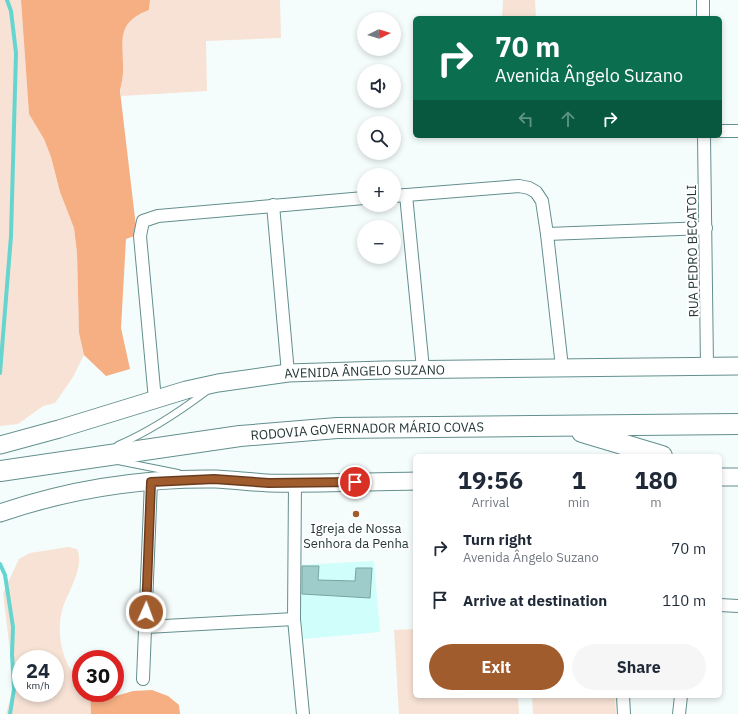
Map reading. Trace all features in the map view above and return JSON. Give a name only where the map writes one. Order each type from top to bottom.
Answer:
[{"type":"highway","name":"RODOVIA GOVERNADOR MÁRIO COVAS","points":[[0,471],[93,456],[240,436],[337,428],[738,424]]},
{"type":"highway","points":[[561,426],[655,454]]},
{"type":"main road","name":"AVENIDA ÂNGELO SUZANO","points":[[0,445],[186,390],[218,383],[288,373],[562,367],[738,366]]},
{"type":"main road","points":[[722,477],[738,477]]},
{"type":"main road","points":[[0,513],[32,502],[85,489],[116,484],[214,479],[295,483],[413,481]]},
{"type":"street","points":[[703,0],[703,16]]},
{"type":"street","points":[[722,131],[738,131]]},
{"type":"street","name":"RUA PEDRO BECATOLI","points":[[704,138],[707,366]]},
{"type":"street","points":[[401,195],[503,186],[519,186],[529,188],[536,192],[542,201],[547,234],[562,367]]},
{"type":"street","points":[[155,400],[140,236],[143,221],[158,216],[357,199]]},
{"type":"street","points":[[401,203],[423,370]]},
{"type":"street","points":[[273,205],[288,373]]},
{"type":"street","points":[[547,234],[706,228]]},
{"type":"street","points":[[144,679],[151,482]]},
{"type":"street","points":[[295,483],[294,619],[303,714]]},
{"type":"street","points":[[722,605],[738,606]]},
{"type":"street","points":[[146,627],[294,619]]},
{"type":"street","points":[[623,698],[624,714]]},
{"type":"street","points":[[679,714],[681,698]]},
{"type":"lane","points":[[93,456],[137,437],[179,412],[218,383]]},
{"type":"lane","points":[[93,456],[214,479]]},
{"type":"shaded area","points":[[0,0],[21,0],[29,114],[44,139],[51,157],[60,192],[74,228],[77,253],[79,333],[84,355],[73,377],[55,403],[43,406],[18,424],[0,426]]},
{"type":"shaded area","points":[[21,0],[150,0],[149,10],[130,21],[123,35],[122,43],[123,74],[120,91],[137,235],[126,239],[121,328],[130,369],[106,376],[84,355],[79,333],[77,253],[74,228],[60,192],[51,157],[44,139],[29,114]]},
{"type":"shaded area","points":[[150,0],[280,0],[281,38],[206,41],[207,91],[121,96],[123,34],[131,21],[138,15],[149,10]]},
{"type":"shaded area","points":[[503,0],[535,0],[536,16],[502,16]]},
{"type":"shaded area","points":[[68,547],[77,549],[79,563],[78,570],[63,607],[61,617],[60,637],[63,650],[12,650],[12,668],[3,593],[19,559],[30,553]]},
{"type":"shaded area","points":[[374,561],[380,632],[303,639],[297,565]]},
{"type":"shaded area","points":[[413,629],[413,698],[518,698],[519,714],[399,714],[394,630]]},
{"type":"shaded area","points":[[64,654],[72,672],[72,702],[90,702],[91,714],[6,714],[12,692],[12,702],[64,702]]},
{"type":"shaded area","points":[[152,690],[168,696],[179,705],[180,714],[91,714],[90,702],[124,702],[124,694],[133,691]]},
{"type":"shaded area","points":[[532,698],[615,698],[616,714],[533,714]]},
{"type":"building","points":[[302,566],[319,566],[318,580],[355,581],[356,568],[372,568],[370,598],[302,594]]},
{"type":"waterway","points":[[0,373],[11,236],[16,53],[11,11],[7,0]]},
{"type":"waterway","points":[[0,564],[5,575],[13,627],[12,654],[14,689],[10,714]]},
{"type":"place","name":"Igreja de Nossa Senhora da Penha","points":[[356,514]]},
{"type":"route","points":[[146,612],[151,482],[214,479],[269,483],[355,482]]}]
